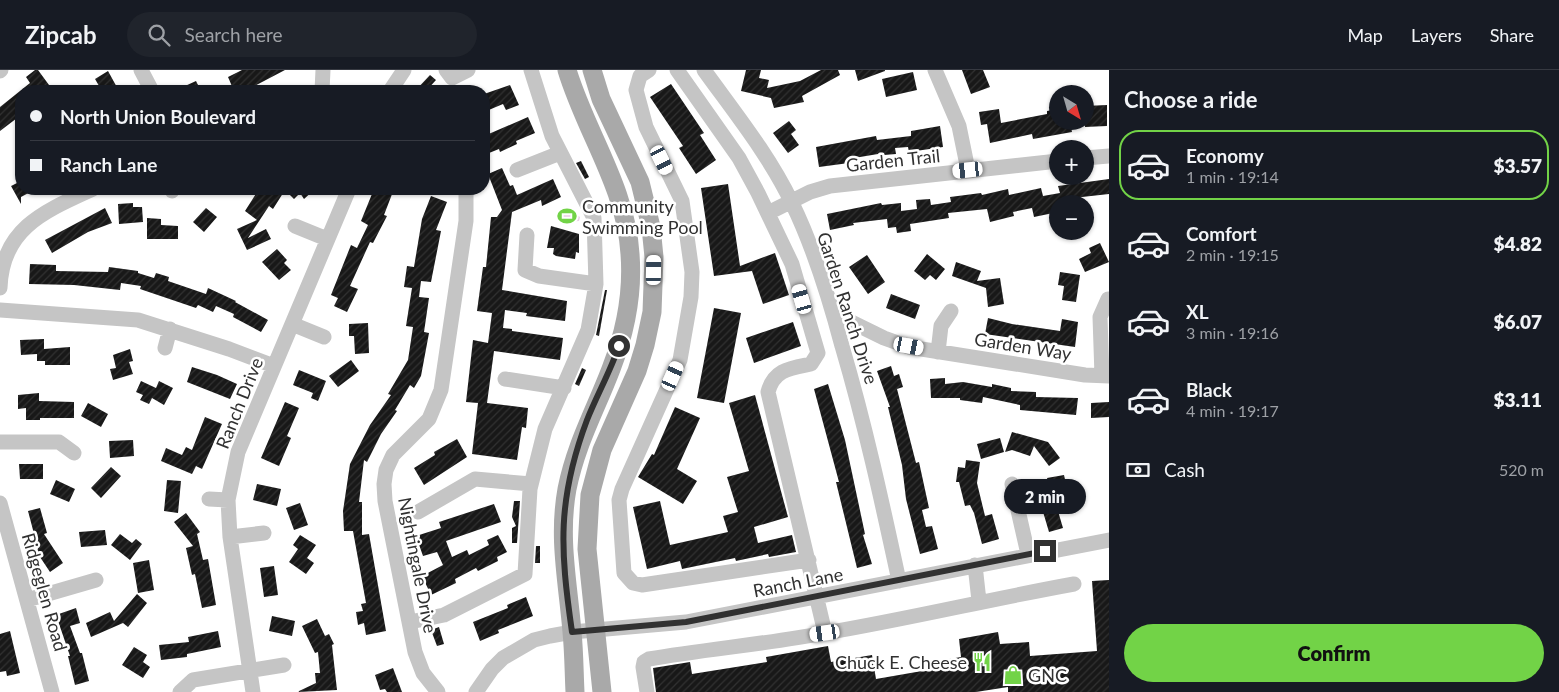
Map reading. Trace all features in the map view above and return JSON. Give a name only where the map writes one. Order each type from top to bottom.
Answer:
[{"type":"main road","points":[[567,70],[581,112],[618,192],[626,224],[630,254],[627,316],[619,346],[577,450],[563,512],[564,568],[572,632],[575,692]]},
{"type":"main road","points":[[592,70],[602,99],[640,182],[651,227],[654,257],[652,312],[645,345],[637,371],[602,450],[590,495],[586,537],[602,692]]},
{"type":"street","points":[[141,70],[149,85]]},
{"type":"street","points":[[322,85],[323,70]]},
{"type":"street","points":[[394,85],[404,70]]},
{"type":"street","points":[[446,70],[452,78],[468,70]]},
{"type":"street","points":[[410,622],[444,614],[525,574],[531,484],[545,428],[588,330],[596,284],[594,218],[549,128],[531,70]]},
{"type":"street","points":[[649,70],[640,76],[636,90],[646,127],[682,201],[692,272],[691,297],[680,360],[620,494],[624,573],[633,584],[642,585],[809,560]]},
{"type":"street","points":[[677,70],[739,158],[768,213],[792,264],[818,353],[811,364],[784,369],[778,373],[768,392],[825,633]]},
{"type":"street","name":"Garden Ranch Drive","points":[[704,70],[768,160],[792,202],[806,234],[833,313],[866,429],[899,581]]},
{"type":"street","points":[[935,70],[959,126],[968,170]]},
{"type":"street","points":[[517,170],[560,152]]},
{"type":"street","points":[[1094,157],[1109,156]]},
{"type":"street","name":"Garden Trail","points":[[768,213],[830,186],[1049,161]]},
{"type":"street","points":[[0,288],[4,262],[20,232],[46,211],[80,195]]},
{"type":"street","name":"Ranch Drive","points":[[253,692],[230,537],[228,500],[238,452],[345,195]]},
{"type":"street","name":"Nightingale Drive","points":[[438,692],[429,683],[418,663],[385,501],[384,484],[386,470],[393,456],[428,419],[441,390],[466,221],[466,195]]},
{"type":"street","points":[[295,226],[327,239]]},
{"type":"street","points":[[527,235],[525,270],[539,276],[596,284]]},
{"type":"street","name":"Garden Way","points":[[833,313],[884,338],[938,352],[1106,376],[1100,317],[1108,299]]},
{"type":"street","points":[[0,310],[124,318],[170,329],[274,366]]},
{"type":"street","points":[[938,352],[941,326],[952,311]]},
{"type":"street","points":[[292,324],[324,337]]},
{"type":"street","points":[[164,348],[170,329]]},
{"type":"street","points":[[505,379],[564,388]]},
{"type":"street","points":[[0,442],[59,442],[74,453]]},
{"type":"street","points":[[418,512],[475,479],[531,484]]},
{"type":"street","points":[[1012,484],[1028,554]]},
{"type":"street","points":[[209,499],[228,500]]},
{"type":"street","name":"Ridgeglen Road","points":[[0,504],[7,556],[27,600],[52,692]]},
{"type":"street","points":[[230,537],[264,533]]},
{"type":"street","name":"Ranch Lane","points":[[572,632],[686,622],[1028,554],[1109,540]]},
{"type":"street","points":[[975,566],[979,601]]},
{"type":"street","points":[[27,600],[96,580]]},
{"type":"street","points":[[647,692],[643,667],[644,662],[649,659],[825,633],[979,601],[1074,584]]},
{"type":"street","points":[[476,692],[492,669],[518,648],[534,640],[572,632]]},
{"type":"street","points":[[180,692],[193,680],[284,665]]},
{"type":"water","name":"Community Swimming Pool","points":[[570,211],[580,217],[579,221],[567,222],[557,219],[557,214]]},
{"type":"building","points":[[35,70],[38,70],[49,85],[28,85],[30,83],[26,77]]},
{"type":"building","points":[[242,70],[285,70],[256,85],[231,85],[228,77]]},
{"type":"building","points":[[746,70],[761,70],[759,78],[769,80],[767,88],[800,81],[821,70],[838,70],[840,75],[802,96],[804,102],[774,108],[771,98],[741,91]]},
{"type":"building","points":[[855,70],[885,70],[885,71],[858,81]]},
{"type":"building","points":[[962,70],[983,70],[990,87],[971,94]]},
{"type":"building","points":[[108,71],[116,85],[98,85],[95,79]]},
{"type":"building","points":[[913,72],[917,90],[886,97],[882,79]]},
{"type":"building","points":[[430,75],[436,80],[431,85],[421,85]]},
{"type":"building","points":[[196,81],[198,85],[187,85]]},
{"type":"building","points":[[671,84],[704,133],[700,135],[716,160],[696,174],[679,148],[683,146],[650,97]]},
{"type":"building","points":[[510,85],[519,105],[506,110],[503,104],[490,109],[490,92]]},
{"type":"building","points":[[15,95],[15,120],[0,131],[0,107]]},
{"type":"building","points":[[1107,105],[1107,126],[1094,127],[1094,106]]},
{"type":"building","points":[[999,109],[1001,123],[1047,114],[1047,111],[1049,111],[1049,130],[1072,130],[1072,132],[1033,139],[1032,134],[990,143],[987,124],[981,125],[979,112]]},
{"type":"building","points":[[528,117],[535,133],[516,141],[517,144],[500,152],[499,149],[490,153],[490,133]]},
{"type":"building","points":[[789,121],[796,130],[791,134],[799,145],[788,153],[773,133]]},
{"type":"building","points":[[940,126],[943,147],[909,152],[908,147],[895,148],[896,154],[884,155],[884,153],[848,159],[849,163],[819,167],[816,147],[876,136],[877,140],[911,136],[911,131]]},
{"type":"building","points":[[581,161],[589,177],[585,179],[576,163]]},
{"type":"building","points":[[502,168],[510,186],[513,185],[517,195],[553,179],[561,197],[542,206],[541,200],[512,212],[502,290],[567,301],[565,321],[526,316],[527,313],[505,310],[503,328],[563,338],[560,360],[494,351],[487,403],[528,408],[526,428],[522,427],[517,460],[472,454],[478,403],[466,402],[473,340],[488,343],[492,313],[477,311],[483,267],[486,267],[491,217],[497,217],[502,210],[490,179],[490,173]]},
{"type":"building","points":[[1109,179],[1109,194],[1049,195],[1049,214],[1034,217],[1032,208],[1013,212],[1014,216],[990,222],[987,209],[948,213],[949,218],[910,224],[911,231],[897,233],[896,227],[888,228],[887,219],[853,223],[854,225],[830,230],[827,214],[881,203],[882,205],[901,203],[901,211],[917,209],[916,200],[930,199],[931,205],[951,202],[950,197],[981,193],[982,195],[1008,189],[1009,195],[1041,188],[1043,196],[1060,193],[1058,186],[1094,185],[1094,181]]},
{"type":"building","points":[[15,184],[15,193],[11,186]]},
{"type":"building","points":[[728,184],[740,266],[775,253],[789,295],[763,304],[752,271],[714,276],[701,188]]},
{"type":"building","points":[[16,195],[25,195],[21,197],[21,204]]},
{"type":"building","points":[[255,195],[282,195],[273,209],[269,206],[248,238],[266,229],[271,239],[247,250],[237,229],[257,220],[245,211]]},
{"type":"building","points":[[290,195],[298,195],[294,199]]},
{"type":"building","points":[[372,195],[392,195],[384,215],[387,216],[373,243],[370,242],[350,286],[358,289],[347,312],[334,306],[338,298],[331,295],[351,245],[357,248],[368,225],[361,221]]},
{"type":"building","points":[[431,196],[447,202],[436,230],[441,231],[431,282],[421,281],[419,297],[429,298],[424,332],[429,333],[421,376],[414,388],[410,385],[367,462],[364,460],[359,502],[362,502],[362,535],[369,534],[386,631],[366,635],[364,623],[358,625],[356,612],[363,611],[361,604],[366,603],[353,531],[344,531],[343,511],[350,464],[370,425],[391,395],[388,394],[408,360],[413,327],[406,326],[412,288],[404,287],[407,266],[414,267],[422,219]]},
{"type":"building","points":[[133,203],[133,207],[142,207],[143,222],[119,224],[118,204]]},
{"type":"building","points":[[105,208],[112,223],[88,232],[52,253],[45,240]]},
{"type":"building","points":[[206,208],[217,217],[204,232],[193,222]]},
{"type":"building","points":[[147,218],[161,219],[161,225],[178,226],[178,239],[147,239]]},
{"type":"building","points":[[551,226],[579,234],[579,253],[576,252],[575,259],[556,256],[553,254],[554,248],[547,248]]},
{"type":"building","points":[[1100,243],[1109,262],[1085,272],[1079,259],[1091,253],[1089,248]]},
{"type":"building","points":[[277,249],[287,260],[284,263],[291,270],[279,280],[262,262]]},
{"type":"building","points":[[927,254],[945,269],[936,280],[930,275],[925,280],[914,271]]},
{"type":"building","points":[[867,255],[885,282],[868,294],[849,267]]},
{"type":"building","points":[[956,262],[981,271],[977,281],[1000,278],[1004,304],[988,307],[986,288],[952,276]]},
{"type":"building","points":[[30,264],[56,265],[56,271],[108,272],[109,267],[138,271],[138,273],[154,278],[156,273],[169,277],[168,281],[206,294],[208,288],[236,301],[268,320],[261,332],[233,317],[234,314],[216,306],[213,312],[198,305],[196,308],[140,289],[141,286],[121,283],[120,290],[74,285],[29,284]]},
{"type":"building","points":[[1060,272],[1080,275],[1076,302],[1062,300],[1064,286],[1058,285]]},
{"type":"building","points":[[605,290],[607,290],[599,336],[596,335]]},
{"type":"building","points":[[891,294],[920,305],[915,319],[886,308]]},
{"type":"building","points":[[714,308],[741,313],[724,403],[697,398]]},
{"type":"building","points":[[988,318],[1012,324],[1060,331],[1062,319],[1078,322],[1075,347],[985,334]]},
{"type":"building","points":[[793,322],[801,346],[754,363],[746,338]]},
{"type":"building","points":[[368,323],[369,353],[355,354],[354,336],[349,336],[349,324]]},
{"type":"building","points":[[44,339],[44,349],[70,347],[70,365],[45,365],[45,361],[37,361],[37,354],[21,355],[20,340]]},
{"type":"building","points":[[130,349],[133,361],[129,362],[133,374],[113,380],[110,369],[116,368],[113,355]]},
{"type":"building","points":[[351,360],[359,371],[338,387],[329,376]]},
{"type":"building","points":[[891,366],[894,376],[899,374],[903,387],[897,389],[916,463],[919,462],[929,508],[922,510],[926,527],[932,526],[938,549],[920,554],[906,499],[902,465],[888,407],[890,407],[877,371]]},
{"type":"building","points":[[192,367],[237,384],[230,399],[187,382]]},
{"type":"building","points":[[582,368],[586,370],[579,386],[575,384]]},
{"type":"building","points":[[299,370],[326,381],[318,401],[311,398],[313,393],[293,385]]},
{"type":"building","points":[[945,378],[945,384],[963,382],[992,387],[992,384],[1011,388],[1011,391],[1036,392],[1036,397],[1078,398],[1076,415],[1020,410],[1020,405],[983,397],[982,403],[960,400],[960,398],[931,398],[930,379]]},
{"type":"building","points":[[141,381],[156,388],[159,381],[173,388],[164,405],[152,398],[149,404],[140,400],[143,395],[136,392]]},
{"type":"building","points":[[828,384],[845,440],[865,534],[863,535],[872,564],[857,568],[836,482],[839,482],[814,389]]},
{"type":"building","points":[[39,393],[39,401],[74,402],[74,418],[26,420],[26,408],[18,409],[18,395]]},
{"type":"building","points":[[755,395],[788,517],[754,527],[758,543],[792,535],[796,552],[769,557],[768,554],[736,561],[735,558],[682,569],[680,561],[647,569],[633,507],[660,501],[670,545],[728,532],[723,516],[738,512],[727,477],[749,471],[729,403]]},
{"type":"building","points":[[285,402],[299,408],[287,436],[291,438],[279,466],[261,458]]},
{"type":"building","points":[[1109,402],[1109,417],[1091,418],[1091,403]]},
{"type":"building","points":[[88,403],[108,414],[101,427],[81,416]]},
{"type":"building","points":[[675,407],[700,418],[677,469],[697,481],[683,504],[638,477],[652,454],[654,455]]},
{"type":"building","points":[[205,417],[222,424],[202,469],[196,466],[192,474],[161,461],[166,448],[182,455],[186,447],[192,450]]},
{"type":"building","points":[[1012,432],[1048,442],[1060,458],[1049,466],[1034,446],[1030,456],[1012,450],[1005,452]]},
{"type":"building","points":[[1000,438],[1004,452],[981,459],[977,444]]},
{"type":"building","points":[[457,439],[467,457],[424,485],[414,468],[435,455],[434,452]]},
{"type":"building","points":[[133,440],[134,456],[110,458],[109,441]]},
{"type":"building","points":[[966,460],[980,462],[977,483],[985,516],[992,514],[999,539],[982,544],[974,513],[970,505],[965,506],[959,482],[956,482],[958,467],[965,468]]},
{"type":"building","points":[[19,464],[43,464],[43,479],[20,479]]},
{"type":"building","points":[[111,467],[121,476],[101,498],[91,488]]},
{"type":"building","points":[[1064,475],[1068,493],[1051,497],[1047,478]]},
{"type":"building","points":[[56,480],[75,489],[69,502],[50,494]]},
{"type":"building","points":[[167,480],[181,481],[178,513],[164,511]]},
{"type":"building","points":[[257,484],[281,489],[277,506],[253,500]]},
{"type":"building","points":[[514,501],[520,501],[517,543],[512,543],[512,528],[516,526],[512,517]]},
{"type":"building","points":[[1055,501],[1063,528],[1049,532],[1041,505]]},
{"type":"building","points":[[300,503],[308,525],[294,530],[286,508]]},
{"type":"building","points":[[494,504],[501,522],[446,541],[452,557],[467,550],[469,555],[489,545],[487,540],[498,535],[507,552],[497,557],[498,561],[478,571],[476,568],[455,579],[456,583],[431,595],[422,576],[443,565],[437,552],[423,556],[416,536],[441,528],[439,522]]},
{"type":"building","points":[[40,508],[47,533],[44,534],[63,563],[50,572],[36,551],[38,549],[28,511]]},
{"type":"building","points":[[186,513],[200,532],[197,534],[203,560],[208,559],[216,605],[202,608],[195,574],[192,575],[186,548],[193,546],[174,522]]},
{"type":"building","points":[[105,530],[107,545],[81,547],[79,532]]},
{"type":"building","points":[[120,534],[132,543],[136,539],[142,544],[130,560],[111,545]]},
{"type":"building","points":[[300,535],[316,545],[307,558],[314,563],[306,574],[289,562],[298,549],[293,545]]},
{"type":"building","points":[[536,546],[540,546],[540,563],[535,563]]},
{"type":"building","points":[[149,560],[154,590],[138,593],[133,563]]},
{"type":"building","points":[[274,566],[278,595],[264,597],[260,568]]},
{"type":"building","points":[[1109,580],[1109,692],[1008,692],[1008,687],[976,692],[656,692],[653,668],[690,662],[692,674],[767,662],[766,657],[828,646],[831,662],[872,655],[876,679],[922,671],[921,664],[961,657],[959,639],[998,632],[1000,644],[1029,642],[1030,656],[1097,651],[1092,581]]},
{"type":"building","points":[[137,594],[147,603],[128,627],[123,623],[91,637],[86,623],[110,612],[114,621]]},
{"type":"building","points":[[526,597],[533,616],[498,630],[499,633],[480,641],[473,622],[508,608],[507,605]]},
{"type":"building","points":[[76,608],[80,623],[70,626],[80,653],[82,653],[89,681],[75,685],[68,656],[70,656],[56,615]]},
{"type":"building","points":[[272,616],[295,621],[292,636],[269,631]]},
{"type":"building","points":[[317,619],[325,636],[329,634],[334,644],[332,645],[337,690],[297,692],[316,683],[315,673],[320,673],[318,652],[315,653],[302,626]]},
{"type":"building","points":[[439,627],[444,644],[437,646],[431,630]]},
{"type":"building","points":[[10,631],[20,673],[7,676],[6,671],[0,672],[0,634]]},
{"type":"building","points":[[218,631],[221,647],[187,654],[187,657],[161,660],[159,645],[189,642],[188,637]]},
{"type":"building","points":[[134,647],[147,655],[143,662],[150,667],[143,678],[122,665]]},
{"type":"building","points":[[393,668],[402,692],[380,690],[375,675]]},
{"type":"place","name":"Community Swimming Pool","points":[[567,216]]},
{"type":"place","name":"Chuck E. Cheese","points":[[982,662]]},
{"type":"place","name":"GNC","points":[[1013,675]]},
{"type":"route","points":[[619,346],[611,370],[588,419],[567,487],[563,512],[562,540],[572,632],[686,622],[1045,551]]}]
